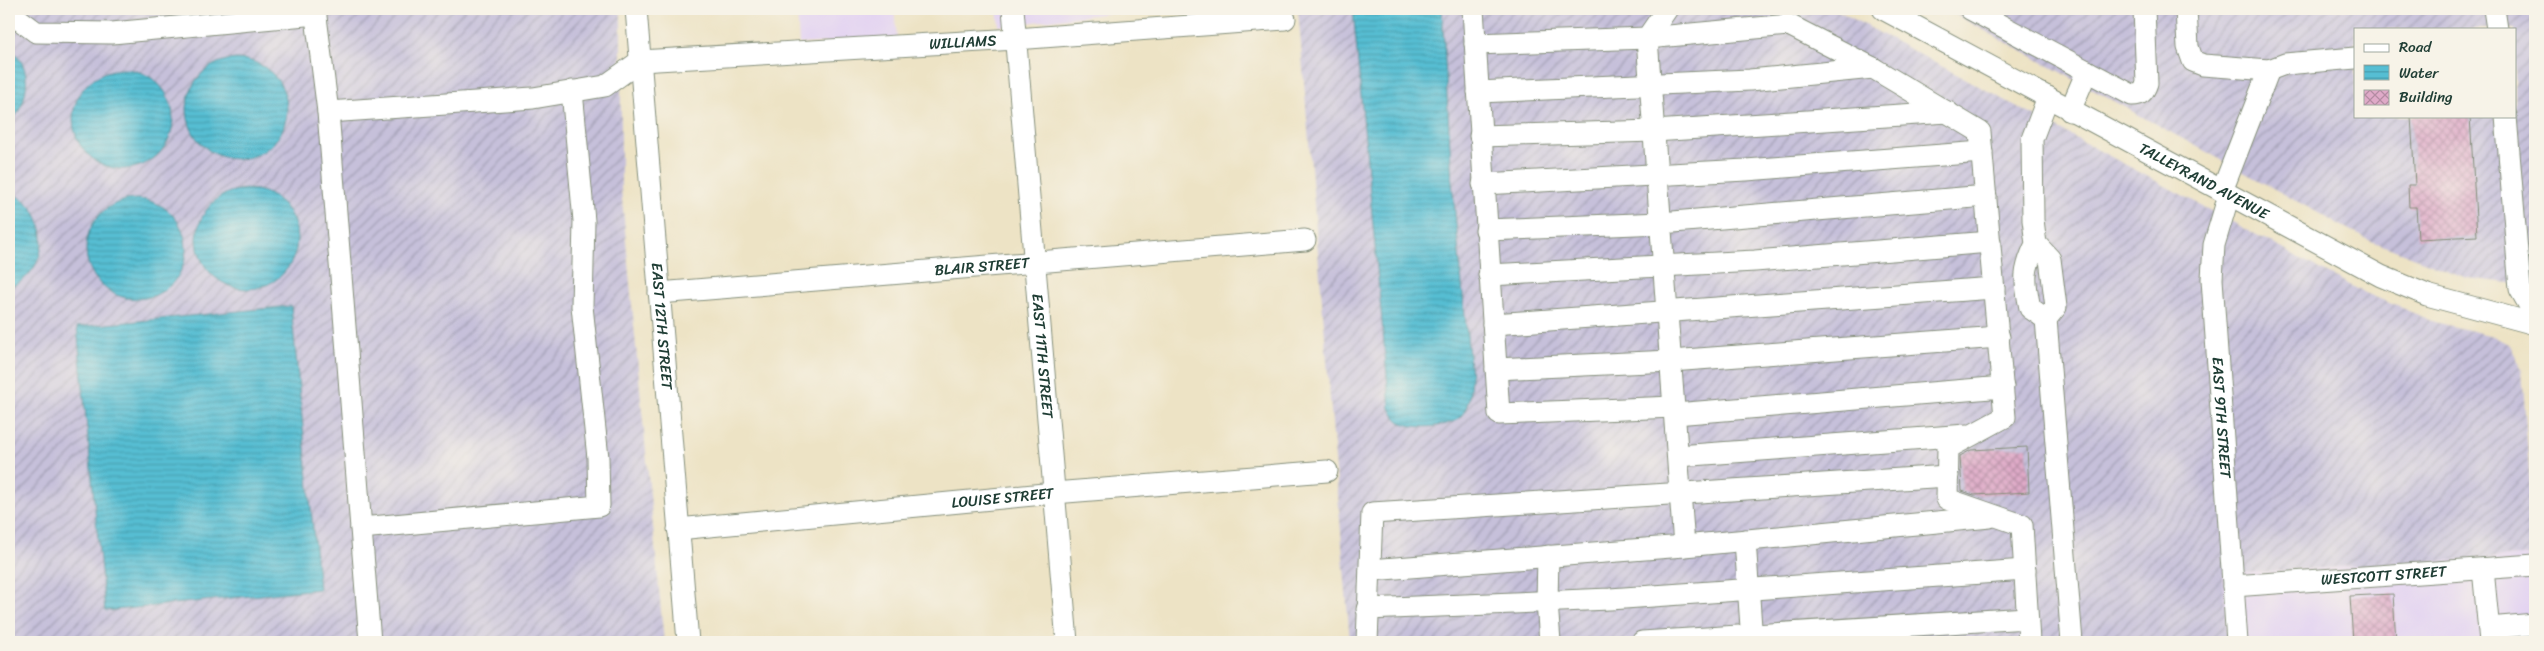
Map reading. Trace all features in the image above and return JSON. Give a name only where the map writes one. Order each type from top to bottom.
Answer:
[{"type":"street","name":"EAST 12TH STREET","points":[[636,9],[688,642]]},
{"type":"street","name":"EAST 11TH STREET","points":[[1013,9],[1067,642]]},
{"type":"street","points":[[1473,9],[1499,414],[1674,411],[2003,387]]},
{"type":"street","points":[[1646,9],[1684,546]]},
{"type":"street","points":[[1647,38],[1667,9]]},
{"type":"street","name":"TALLEYRAND AVENUE","points":[[1883,9],[2048,97],[2070,111],[2404,287],[2535,324]]},
{"type":"street","points":[[1970,9],[2132,95],[2139,95],[2145,91],[2147,83],[2144,9]]},
{"type":"street","points":[[2186,9],[2188,47],[2192,61],[2203,65],[2269,70],[2285,64],[2354,58]]},
{"type":"street","points":[[2494,9],[2497,28]]},
{"type":"street","points":[[9,12],[36,32],[112,33],[316,11],[328,112],[370,642]]},
{"type":"street","name":"WILLIAMS","points":[[640,61],[1016,39],[1285,18]]},
{"type":"street","points":[[1475,44],[1647,38],[1789,25],[1873,68],[1980,132],[2005,416],[1948,448],[1947,499],[2022,525],[2029,642]]},
{"type":"street","points":[[328,112],[533,98],[572,92],[605,86],[640,61]]},
{"type":"street","points":[[1478,92],[1750,80],[1873,68]]},
{"type":"street","name":"EAST 9TH STREET","points":[[2237,642],[2212,279],[2214,245],[2225,193],[2269,70]]},
{"type":"street","points":[[2070,111],[2087,71]]},
{"type":"street","points":[[361,528],[599,506],[598,458],[582,306],[584,221],[572,92]]},
{"type":"street","points":[[2048,97],[2032,139],[2033,220],[2036,244],[2050,259],[2056,307],[2046,319],[2072,642]]},
{"type":"street","points":[[1480,136],[1654,131],[1948,112]]},
{"type":"street","points":[[2506,118],[2527,265],[2520,289],[2535,314]]},
{"type":"street","points":[[1483,184],[1746,170],[1982,152]]},
{"type":"street","points":[[1486,230],[1661,223],[1986,196]]},
{"type":"street","name":"BLAIR STREET","points":[[659,293],[1305,240]]},
{"type":"street","points":[[1490,274],[1755,262],[1990,242]]},
{"type":"street","points":[[1493,324],[1994,288]]},
{"type":"street","points":[[1496,369],[1671,361],[1998,338]]},
{"type":"street","points":[[1678,456],[1971,435]]},
{"type":"street","name":"LOUISE STREET","points":[[678,529],[1054,493],[1327,471]]},
{"type":"street","points":[[1367,642],[1372,513],[1948,476]]},
{"type":"street","points":[[1370,570],[1684,546],[1997,516]]},
{"type":"street","points":[[1745,540],[1751,639]]},
{"type":"street","points":[[1548,556],[1547,602],[1550,642]]},
{"type":"street","name":"WESTCOTT STREET","points":[[2233,586],[2535,565]]},
{"type":"street","points":[[2483,569],[2490,635],[2526,630]]},
{"type":"street","points":[[1367,609],[1547,602],[2025,570]]},
{"type":"street","points":[[1642,642],[1751,639],[2028,618]]},
{"type":"shaded area","points":[[9,9],[621,9],[621,188],[664,642],[9,642]]},
{"type":"shaded area","points":[[797,9],[894,9],[897,39],[799,44]]},
{"type":"shaded area","points":[[997,9],[1136,9],[1136,10],[999,26]]},
{"type":"shaded area","points":[[1298,9],[1835,9],[2363,292],[2435,322],[2493,336],[2510,345],[2522,369],[2535,555],[2223,574],[2227,642],[1350,642]]},
{"type":"shaded area","points":[[1945,9],[2535,9],[2535,286],[2467,278],[2364,238]]},
{"type":"shaded area","points":[[2535,555],[2535,642],[2227,642],[2223,574]]},
{"type":"water","points":[[1353,9],[1442,9],[1452,182],[1471,377],[1469,399],[1463,414],[1454,421],[1438,426],[1420,427],[1404,424],[1396,418],[1390,408]]},
{"type":"water","points":[[9,48],[18,56],[23,65],[26,75],[26,86],[21,107],[9,125]]},
{"type":"water","points":[[237,59],[256,63],[272,74],[283,90],[287,109],[283,128],[272,144],[256,155],[237,159],[218,155],[202,144],[191,128],[187,109],[191,90],[202,74],[218,63]]},
{"type":"water","points":[[123,69],[142,73],[158,84],[169,100],[173,119],[169,138],[158,154],[142,165],[123,169],[104,165],[88,154],[77,138],[73,119],[77,100],[88,84],[104,73]]},
{"type":"water","points":[[247,189],[257,190],[275,197],[289,211],[296,229],[296,249],[289,267],[275,281],[257,288],[247,289],[237,288],[219,281],[205,267],[198,249],[197,239],[198,229],[205,211],[219,197],[237,190]]},
{"type":"water","points":[[9,193],[24,200],[34,211],[40,225],[42,240],[40,255],[33,269],[23,280],[9,287]]},
{"type":"water","points":[[136,199],[155,203],[171,214],[182,230],[186,249],[182,268],[171,284],[155,295],[136,299],[117,295],[101,284],[90,268],[86,249],[90,230],[101,214],[117,203]]},
{"type":"water","points":[[291,306],[319,589],[105,611],[77,327]]},
{"type":"building","points":[[2411,118],[2470,118],[2477,236],[2418,239],[2416,207],[2409,207],[2408,185],[2415,185]]},
{"type":"building","points":[[2027,447],[2029,492],[1974,495],[1962,491],[1960,456],[1971,450]]},
{"type":"building","points":[[2393,594],[2396,642],[2353,642],[2350,596]]}]
